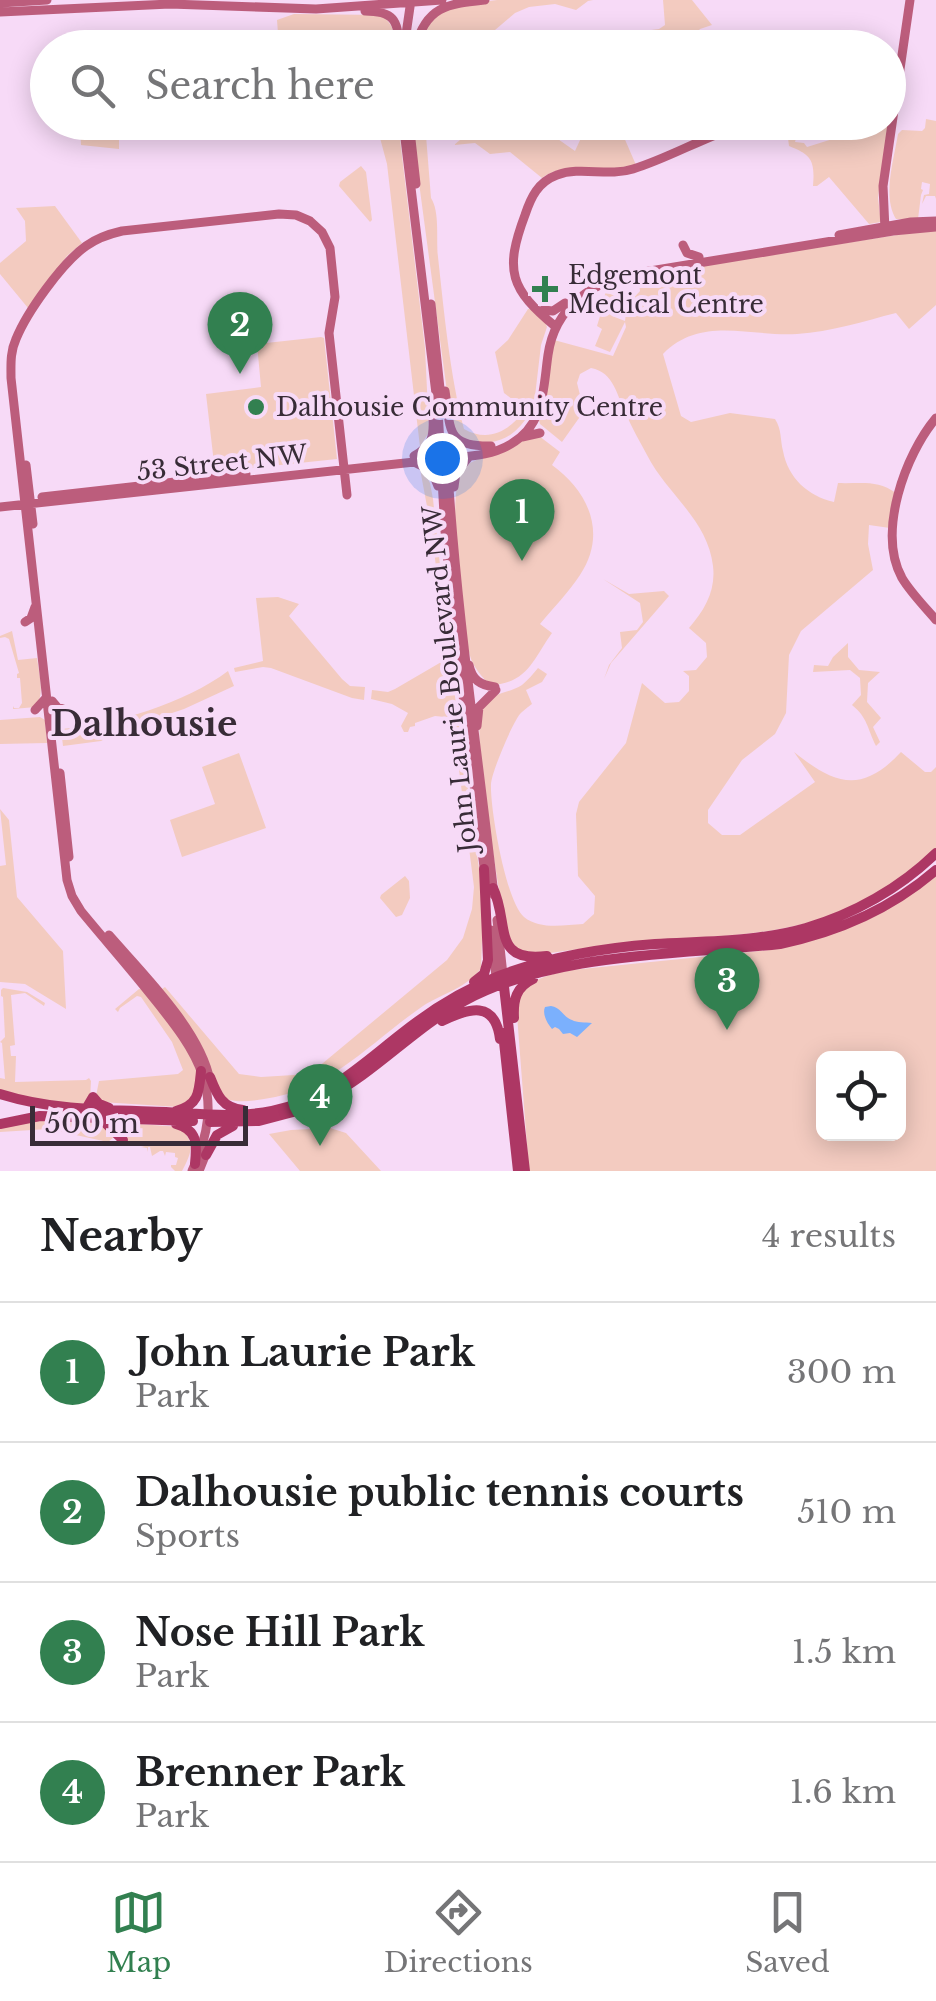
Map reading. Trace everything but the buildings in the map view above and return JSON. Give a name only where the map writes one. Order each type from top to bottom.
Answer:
[{"type":"main road","points":[[375,4],[394,0]]},
{"type":"main road","points":[[337,8],[442,0]]},
{"type":"main road","points":[[419,30],[438,10],[461,2],[486,0]]},
{"type":"main road","points":[[906,47],[913,0]]},
{"type":"main road","points":[[409,30],[413,1]]},
{"type":"main road","points":[[0,3],[62,8],[170,4],[337,8],[382,12],[390,16],[399,30]]},
{"type":"main road","points":[[0,12],[48,5]]},
{"type":"main road","name":"John Laurie Boulevard NW","points":[[408,140],[494,888],[507,1072],[522,1171]]},
{"type":"main road","points":[[555,323],[532,307],[522,291],[514,275],[512,253],[530,201],[544,182],[565,172],[628,170],[702,140]]},
{"type":"main road","points":[[888,229],[883,186],[891,140]]},
{"type":"main road","points":[[888,229],[894,140]]},
{"type":"main road","points":[[890,213],[894,220],[936,224]]},
{"type":"main road","points":[[264,1112],[229,1107],[219,1098],[184,1035],[81,911],[68,888],[11,378],[11,357],[30,312],[72,258],[106,236],[144,228],[284,214],[303,217],[322,232],[332,257],[335,297],[329,333],[347,495]]},
{"type":"main road","points":[[520,438],[540,408],[555,323],[582,294],[614,278],[911,222]]},
{"type":"main road","points":[[543,310],[553,311],[588,284],[611,273],[936,224]]},
{"type":"main road","points":[[682,246],[699,257]]},
{"type":"main road","points":[[530,302],[555,323]]},
{"type":"main road","points":[[444,456],[491,446],[518,431],[534,408],[544,346],[565,303]]},
{"type":"main road","points":[[435,366],[454,436],[466,446],[491,446]]},
{"type":"main road","points":[[435,366],[434,433],[428,446],[414,459],[436,478],[445,531]]},
{"type":"main road","points":[[936,418],[916,446],[906,470],[892,539],[901,576],[936,620]]},
{"type":"main road","points":[[444,456],[471,456],[497,450],[540,433]]},
{"type":"main road","name":"John Laurie Boulevard NW","points":[[444,456],[445,531],[462,691],[517,1090],[522,1171]]},
{"type":"main road","name":"53 Street NW","points":[[1,505],[444,456]]},
{"type":"main road","points":[[453,555],[455,475],[462,462],[471,456]]},
{"type":"main road","name":"53 Street NW","points":[[27,501],[44,496],[344,467]]},
{"type":"main road","points":[[27,501],[36,604],[54,718],[71,876],[82,903],[186,1027],[202,1052],[209,1119],[206,1155]]},
{"type":"main road","points":[[25,622],[31,618],[36,604]]},
{"type":"main road","points":[[464,646],[472,676],[496,689],[480,706],[475,743]]},
{"type":"main road","points":[[35,710],[49,699]]},
{"type":"main road","points":[[209,1119],[264,1112],[301,1102],[330,1088],[453,998],[500,980],[540,972],[611,948],[762,937],[802,929],[883,894],[918,871],[936,853]]},
{"type":"main road","points":[[453,998],[480,978],[487,966],[484,868]]},
{"type":"main road","points":[[517,1090],[516,993],[530,980],[570,960],[780,944],[811,938],[876,911],[936,870]]},
{"type":"main road","points":[[494,888],[506,942],[514,953],[529,958],[560,954],[570,960]]},
{"type":"main road","points":[[195,1169],[220,1132],[315,1104],[347,1086],[435,1018],[500,980]]},
{"type":"main road","points":[[403,1044],[458,1013],[480,1010],[492,1017],[499,1030],[507,1072]]},
{"type":"main road","points":[[0,1124],[40,1116],[165,1116],[195,1101],[206,1074]]},
{"type":"main road","points":[[0,1094],[68,1109],[86,1109],[93,1097],[112,1110],[254,1122]]},
{"type":"main road","points":[[165,1116],[193,1133],[197,1144],[195,1169]]},
{"type":"main road","points":[[99,1118],[123,1140],[119,1126],[126,1119]]},
{"type":"main road","points":[[195,1169],[209,1119]]},
{"type":"shaded area","points":[[497,0],[593,0],[576,10],[555,4],[529,7],[495,30],[424,30],[429,19],[451,6]]},
{"type":"shaded area","points":[[663,0],[692,0],[712,25],[699,30],[651,30],[665,25]]},
{"type":"shaded area","points":[[294,14],[380,15],[393,30],[278,30],[277,20]]},
{"type":"shaded area","points":[[926,119],[936,121],[936,199],[926,196],[922,204],[930,184],[922,182],[918,219],[896,219],[889,189],[897,140],[906,140],[906,130],[925,128]]},
{"type":"shaded area","points":[[81,140],[119,140],[119,149],[81,145]]},
{"type":"shaded area","points":[[381,140],[400,140],[425,348],[429,432],[420,447],[387,164]]},
{"type":"shaded area","points":[[413,140],[426,140],[448,343],[464,429],[489,435],[503,430],[523,412],[528,416],[515,431],[494,442],[466,444],[452,429]]},
{"type":"shaded area","points":[[460,140],[559,140],[575,151],[580,140],[625,140],[636,165],[563,169],[542,178],[510,152],[490,154],[475,143],[454,145]]},
{"type":"shaded area","points":[[788,140],[807,147],[829,140],[886,140],[878,198],[881,222],[869,224],[829,177],[813,186],[810,160],[789,146]]},
{"type":"shaded area","points":[[361,166],[366,172],[370,222],[339,186]]},
{"type":"shaded area","points":[[55,206],[82,243],[67,256],[28,308],[0,274],[0,263],[26,241],[25,221],[16,208]]},
{"type":"shaded area","points":[[936,229],[936,305],[909,329],[896,313],[810,333],[710,331],[678,342],[663,354],[681,416],[691,422],[730,413],[775,419],[789,470],[816,495],[834,502],[838,483],[875,484],[896,493],[890,528],[869,525],[873,570],[801,631],[789,655],[786,713],[775,734],[742,760],[708,810],[708,823],[722,835],[740,835],[815,782],[794,752],[823,772],[848,780],[874,774],[901,752],[925,772],[936,767],[936,849],[872,896],[802,924],[731,936],[522,955],[507,939],[483,780],[479,722],[482,707],[495,696],[522,685],[538,668],[547,674],[542,682],[526,690],[532,704],[516,719],[499,759],[491,784],[493,813],[505,875],[524,917],[545,925],[583,924],[594,914],[595,896],[578,876],[579,802],[626,743],[642,683],[665,703],[679,702],[689,691],[689,676],[683,671],[696,670],[707,657],[706,643],[689,628],[708,599],[713,583],[710,550],[703,535],[655,469],[605,374],[591,368],[580,374],[577,383],[584,411],[562,442],[540,424],[554,340],[613,356],[625,322],[610,352],[595,346],[602,329],[597,326],[600,316],[592,312],[606,292],[617,297],[612,316],[625,321],[627,305],[640,291],[638,275]]},
{"type":"shaded area","points":[[528,309],[547,327],[529,412],[504,393],[495,352],[508,340]]},
{"type":"shaded area","points":[[321,337],[337,459],[215,472],[206,394],[261,387],[257,344]]},
{"type":"shaded area","points":[[539,436],[560,452],[552,465],[584,500],[593,529],[592,544],[580,575],[540,624],[552,633],[534,661],[513,680],[489,685],[471,659],[463,620],[455,530],[458,481],[467,465]]},
{"type":"shaded area","points":[[420,469],[430,483],[433,499],[450,661],[482,890],[481,968],[330,1075],[288,1094],[240,1101],[226,1099],[153,978],[239,1074],[261,1077],[305,1073],[317,1068],[447,960],[463,938],[472,909],[474,887],[450,722],[435,716],[404,732],[401,726],[408,713],[371,699],[372,690],[388,692],[443,661],[432,533]]},
{"type":"shaded area","points":[[603,579],[629,594],[664,591],[669,596],[611,663],[604,679],[609,665],[622,648],[620,632],[637,630],[643,622],[640,603]]},
{"type":"shaded area","points":[[278,597],[299,604],[289,616],[342,679],[350,686],[365,687],[364,700],[271,668],[235,672],[234,668],[263,661],[256,598]]},
{"type":"shaded area","points":[[12,631],[18,660],[37,658],[41,690],[36,707],[13,709],[22,703],[20,678],[9,639],[0,638]]},
{"type":"shaded area","points":[[848,643],[848,657],[859,670],[880,672],[868,683],[867,702],[881,718],[873,727],[880,742],[876,746],[864,719],[852,705],[861,695],[860,678],[850,670],[813,672],[814,665],[828,666]]},
{"type":"shaded area","points":[[228,671],[234,686],[184,709],[121,730],[101,741],[63,746],[61,729],[104,723],[149,710],[191,693]]},
{"type":"shaded area","points":[[0,720],[45,720],[47,743],[0,744]]},
{"type":"shaded area","points":[[239,753],[266,828],[182,857],[170,820],[215,804],[202,767]]},
{"type":"shaded area","points":[[0,809],[9,820],[17,897],[63,951],[66,1009],[25,984],[0,982],[0,866],[6,865]]},
{"type":"shaded area","points":[[936,875],[936,1171],[529,1171],[516,1002],[533,982],[572,970],[769,950],[837,932],[877,914]]},
{"type":"shaded area","points":[[405,876],[410,898],[402,915],[396,917],[380,898]]},
{"type":"shaded area","points":[[3,988],[27,992],[45,1003],[44,1006],[25,993],[11,995],[15,1045],[10,1046],[11,1056],[16,1056],[15,1082],[89,1078],[90,1100],[86,1104],[53,1103],[0,1090],[0,1078],[5,1079],[0,1042],[5,1037]]},
{"type":"shaded area","points":[[139,989],[168,1018],[191,1054],[197,1077],[193,1101],[178,1107],[101,1102],[96,1096],[99,1081],[178,1074],[183,1070],[172,1042],[141,997],[137,996],[118,1012],[115,1009]]},
{"type":"shaded area","points":[[30,1120],[99,1121],[114,1137],[108,1142],[48,1129],[0,1132],[0,1126]]},
{"type":"shaded area","points":[[123,1123],[181,1127],[190,1148],[182,1171],[171,1167],[178,1158],[175,1153],[166,1152],[165,1156],[160,1151],[152,1156],[150,1147],[148,1152],[141,1147],[145,1146],[130,1144],[120,1128]]},
{"type":"shaded area","points":[[330,1128],[346,1133],[381,1171],[300,1171],[269,1134]]},
{"type":"water","points":[[551,1006],[574,1021],[592,1023],[577,1037],[563,1034],[555,1027],[552,1029],[546,1018],[545,1007]]},
{"type":"place","name":"Edgemont Medical Centre","points":[[545,289]]},
{"type":"place","name":"Dalhousie public tennis courts","points":[[240,374]]},
{"type":"place","name":"Dalhousie Community Centre","points":[[256,407]]},
{"type":"place","name":"John Laurie Park","points":[[522,561]]},
{"type":"place","name":"Nose Hill Park","points":[[727,1030]]},
{"type":"place","name":"Brenner Park","points":[[320,1146]]},
{"type":"district","name":"Dalhousie","points":[[144,723]]}]
